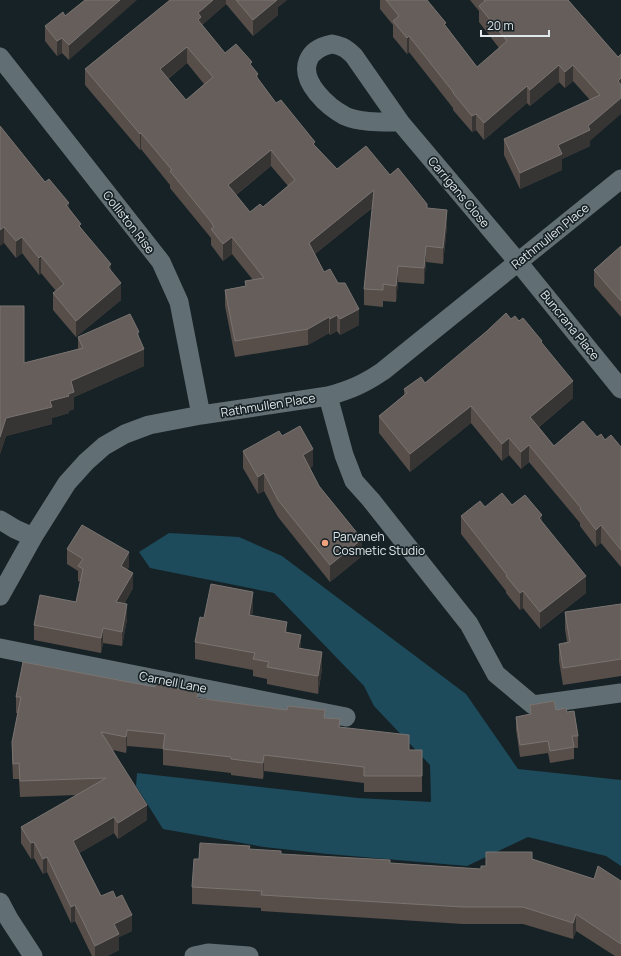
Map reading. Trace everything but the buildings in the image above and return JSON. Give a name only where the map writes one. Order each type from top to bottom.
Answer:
[{"type":"street","name":"Carrigans Close","points":[[400,122],[360,120],[346,116],[332,108],[319,96],[311,84],[307,74],[306,65],[310,56],[317,49],[332,44],[340,45],[348,50],[354,56],[400,122],[518,262]]},
{"type":"street","name":"Colliston Rise","points":[[0,57],[161,262],[179,302],[201,415]]},
{"type":"street","name":"Rathmullen Place","points":[[0,596],[33,537],[68,483],[86,462],[104,446],[125,434],[149,425],[201,415],[328,396],[348,390],[368,381],[383,371],[621,179]]},
{"type":"street","name":"Buncrana Place","points":[[518,262],[621,389]]},
{"type":"street","points":[[328,396],[344,455],[354,481],[371,500],[469,624],[496,674],[533,705],[621,693]]},
{"type":"street","points":[[0,520],[33,537]]},
{"type":"street","name":"Carnell Lane","points":[[0,648],[346,717]]},
{"type":"street","points":[[0,902],[33,956]]},
{"type":"street","points":[[194,956],[208,953],[249,956]]},
{"type":"shaded area","points":[[169,533],[239,537],[282,556],[466,694],[518,769],[621,780],[621,866],[606,856],[528,837],[467,866],[264,847],[163,829],[136,786],[137,773],[358,798],[431,802],[430,765],[374,706],[364,686],[274,593],[150,568],[139,552]]},
{"type":"place","name":"Parvaneh Cosmetic Studio","points":[[325,543]]}]
